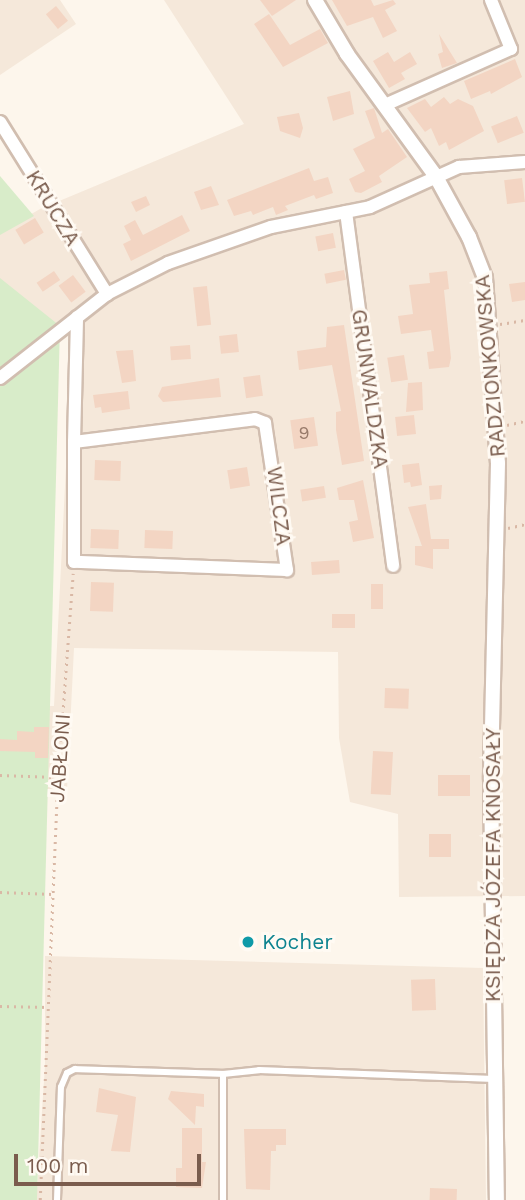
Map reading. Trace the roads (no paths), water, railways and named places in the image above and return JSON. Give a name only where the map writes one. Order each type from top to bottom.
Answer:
[{"type":"street","name":"RADZIONKOWSKA","points":[[315,0],[435,175],[481,264],[490,325],[498,530]]},
{"type":"street","points":[[385,104],[511,49],[491,0]]},
{"type":"street","name":"KRUCZA","points":[[0,122],[107,294]]},
{"type":"street","points":[[0,378],[107,294],[218,242],[388,200],[435,175],[459,167],[525,162]]},
{"type":"street","name":"GRUNWALDZKA","points":[[346,212],[393,566]]},
{"type":"street","points":[[74,442],[77,317]]},
{"type":"street","name":"WILCZA","points":[[255,419],[265,423],[287,570],[74,562],[74,442],[255,419]]},
{"type":"street","name":"KSIĘDZA JÓZEFA KNOSAŁY","points":[[497,1200],[491,779],[498,530]]},
{"type":"lane","points":[[57,1200],[61,1087],[67,1073],[75,1069],[223,1074],[259,1070],[495,1079]]},
{"type":"lane","points":[[223,1074],[223,1200]]},
{"type":"place","name":"Kocher","points":[[248,942]]}]
